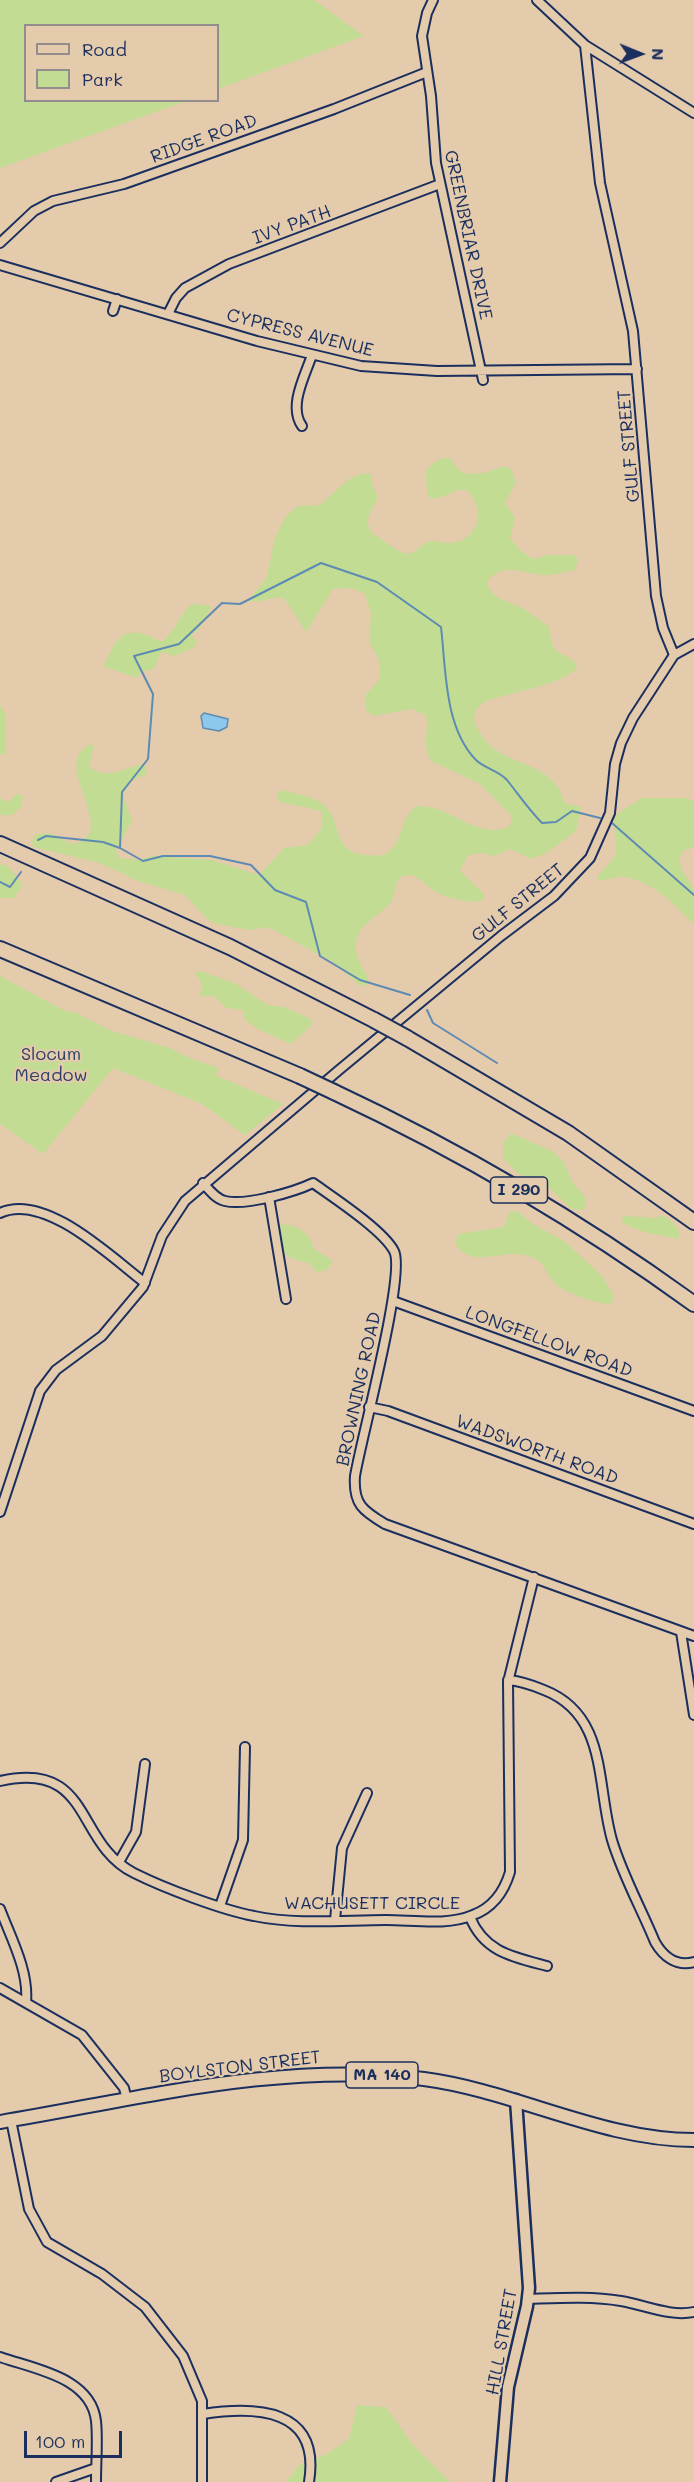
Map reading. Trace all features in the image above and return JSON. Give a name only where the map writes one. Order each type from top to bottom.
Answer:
[{"type":"highway","points":[[0,844],[250,957],[374,1020],[538,1114],[604,1157],[694,1222]]},
{"type":"highway","name":"I 290","points":[[0,949],[300,1076],[422,1135],[520,1190],[619,1252],[694,1304]]},
{"type":"main road","name":"BOYLSTON STREET","points":[[6,2121],[265,2079],[342,2074],[437,2081],[516,2100],[637,2134],[694,2140]]},
{"type":"street","name":"GREENBRIAR DRIVE","points":[[433,0],[427,13],[422,36],[436,164],[483,380]]},
{"type":"street","points":[[537,0],[585,45],[694,113]]},
{"type":"street","name":"GULF STREET","points":[[0,1512],[33,1406],[48,1377],[102,1336],[145,1283],[162,1236],[185,1201],[203,1183],[576,875],[590,858],[610,813],[615,764],[626,731],[674,655],[663,628],[656,596],[633,331],[600,183],[585,45]]},
{"type":"street","name":"RIDGE ROAD","points":[[0,243],[34,211],[52,201],[144,177],[334,109],[427,72]]},
{"type":"street","name":"IVY PATH","points":[[168,314],[185,288],[229,264],[440,184]]},
{"type":"street","name":"CYPRESS AVENUE","points":[[0,265],[312,355],[383,369],[481,371],[637,369]]},
{"type":"street","points":[[113,311],[117,299]]},
{"type":"street","points":[[302,426],[297,418],[298,401],[312,355]]},
{"type":"street","points":[[674,655],[694,644]]},
{"type":"street","name":"BROWNING ROAD","points":[[203,1183],[224,1201],[269,1197],[313,1183],[382,1235],[392,1246],[397,1259],[393,1301],[355,1476],[355,1498],[361,1509],[385,1524],[694,1636]]},
{"type":"street","points":[[269,1197],[286,1299]]},
{"type":"street","points":[[0,1213],[21,1209],[55,1217],[145,1283]]},
{"type":"street","name":"LONGFELLOW ROAD","points":[[393,1301],[694,1411]]},
{"type":"street","name":"WADSWORTH ROAD","points":[[369,1407],[388,1411],[694,1524]]},
{"type":"street","name":"WACHUSETT CIRCLE","points":[[0,1781],[35,1777],[63,1789],[76,1802],[103,1846],[119,1863],[142,1877],[220,1906],[263,1918],[445,1920],[470,1917],[495,1900],[510,1872],[508,1680],[534,1577]]},
{"type":"street","points":[[681,1632],[694,1715]]},
{"type":"street","points":[[508,1680],[525,1683],[555,1695],[575,1709],[585,1722],[593,1740],[613,1843],[655,1942],[660,1950],[673,1961],[694,1962]]},
{"type":"street","points":[[220,1906],[244,1837],[244,1747]]},
{"type":"street","points":[[119,1863],[136,1832],[145,1764]]},
{"type":"street","points":[[335,1920],[342,1848],[367,1793]]},
{"type":"street","points":[[0,1909],[23,1972],[27,1989],[26,2002]]},
{"type":"street","points":[[470,1917],[479,1935],[495,1950],[547,1966]]},
{"type":"street","points":[[0,1988],[82,2035],[124,2088],[127,2100]]},
{"type":"street","name":"HILL STREET","points":[[500,2482],[508,2387],[529,2299],[528,2241],[516,2100]]},
{"type":"street","points":[[6,2121],[24,2190],[40,2232],[54,2248],[102,2274],[145,2307],[183,2356],[198,2389],[203,2414],[202,2482]]},
{"type":"street","points":[[529,2299],[581,2297],[621,2301],[681,2315],[694,2312]]},
{"type":"street","points":[[0,2357],[64,2379],[86,2395],[96,2418],[96,2482]]},
{"type":"street","points":[[203,2414],[258,2410],[281,2417],[293,2426],[307,2445],[311,2466],[309,2482]]},
{"type":"street","points":[[56,2482],[96,2468]]},
{"type":"green space","points":[[0,0],[314,0],[364,36],[219,89],[219,24],[24,24],[24,102],[183,102],[0,168]]},
{"type":"green space","points":[[450,458],[459,470],[469,474],[503,466],[511,469],[516,483],[505,503],[515,518],[510,538],[521,551],[533,559],[546,555],[574,555],[578,560],[575,570],[548,575],[516,570],[501,571],[487,581],[494,594],[522,608],[550,627],[551,638],[556,650],[577,666],[563,678],[484,702],[476,710],[474,716],[476,726],[491,746],[547,776],[558,788],[564,803],[581,807],[576,831],[548,852],[532,859],[510,849],[495,856],[482,853],[468,855],[460,871],[484,894],[482,901],[450,898],[433,890],[413,875],[400,878],[391,902],[365,925],[358,937],[357,955],[369,983],[362,987],[331,961],[268,927],[250,930],[217,924],[208,920],[185,895],[138,881],[100,863],[33,847],[32,841],[36,834],[49,833],[72,844],[80,842],[90,833],[91,821],[77,771],[77,760],[81,751],[92,744],[94,747],[89,766],[95,771],[109,773],[144,764],[147,774],[130,781],[123,795],[132,821],[116,849],[119,858],[140,860],[153,856],[212,860],[259,875],[284,848],[308,845],[322,828],[321,811],[280,802],[276,794],[282,790],[320,802],[334,820],[342,843],[355,853],[366,855],[385,854],[391,850],[396,844],[407,817],[417,806],[440,810],[485,829],[496,830],[508,827],[512,822],[510,814],[480,784],[431,761],[426,748],[427,720],[425,715],[412,709],[373,716],[366,710],[365,696],[378,681],[380,667],[377,656],[369,644],[371,614],[365,594],[352,588],[333,589],[306,632],[284,598],[248,601],[267,577],[275,537],[287,515],[298,506],[320,505],[343,484],[356,476],[371,474],[372,485],[378,497],[368,518],[371,532],[400,551],[407,554],[427,542],[451,543],[461,541],[468,536],[477,523],[478,515],[474,499],[468,491],[458,490],[435,498],[430,498],[427,493],[426,471],[434,462]]},
{"type":"green space","points":[[192,604],[212,606],[199,629],[191,635],[197,642],[193,648],[174,656],[163,652],[155,668],[142,671],[137,678],[103,666],[119,639],[124,635],[139,633],[163,641]]},
{"type":"green space","points":[[0,705],[6,715],[6,755],[0,754]]},
{"type":"green space","points":[[16,794],[23,796],[21,807],[12,815],[0,815],[0,798],[9,802]]},
{"type":"green space","points":[[642,798],[685,798],[694,801],[694,847],[683,851],[679,858],[682,870],[694,889],[694,925],[672,902],[645,884],[625,877],[598,880],[598,876],[616,855],[614,816]]},
{"type":"green space","points":[[0,864],[8,866],[23,885],[14,898],[0,898]]},
{"type":"green space","points":[[201,971],[236,984],[268,1005],[284,1007],[311,1019],[312,1025],[291,1044],[258,1029],[245,1020],[243,1010],[226,1008],[214,996],[200,996],[202,982],[194,973]]},
{"type":"green space","name":"Slocum Meadow","points":[[0,976],[65,1011],[74,1012],[112,1031],[170,1048],[187,1057],[216,1067],[219,1070],[215,1075],[283,1104],[245,1135],[202,1104],[113,1068],[43,1154],[0,1124]]},
{"type":"green space","points":[[511,1133],[552,1151],[563,1161],[573,1183],[586,1198],[584,1210],[572,1209],[549,1188],[517,1173],[503,1158],[503,1143]]},
{"type":"green space","points":[[510,1211],[519,1212],[531,1223],[564,1241],[601,1275],[613,1294],[613,1301],[610,1304],[596,1302],[563,1289],[556,1285],[541,1264],[531,1257],[521,1254],[471,1256],[455,1243],[458,1234],[504,1227]]},
{"type":"green space","points":[[662,1215],[673,1222],[680,1233],[677,1239],[644,1232],[622,1223],[623,1216],[657,1218]]},
{"type":"green space","points":[[286,1224],[299,1228],[310,1238],[314,1249],[333,1261],[327,1270],[316,1272],[309,1263],[285,1254],[276,1230],[279,1226]]},
{"type":"green space","points":[[357,2405],[386,2407],[413,2445],[450,2482],[286,2482],[299,2465],[325,2455],[349,2439]]},
{"type":"water","points":[[204,713],[228,719],[227,727],[219,731],[203,728],[201,716]]},
{"type":"waterway","points":[[38,840],[46,836],[103,842],[120,848],[122,792],[148,759],[153,694],[134,656],[179,644],[222,603],[240,604],[321,563],[377,582],[441,627],[448,697],[458,731],[466,747],[479,763],[507,780],[542,823],[556,822],[572,811],[600,818]]},
{"type":"waterway","points":[[612,823],[694,895]]},
{"type":"waterway","points":[[120,848],[143,861],[163,856],[210,856],[251,865],[275,890],[306,902],[320,956],[360,980],[410,995]]},
{"type":"waterway","points":[[0,882],[10,887],[21,872]]},
{"type":"waterway","points":[[427,1010],[433,1023],[497,1063]]}]
